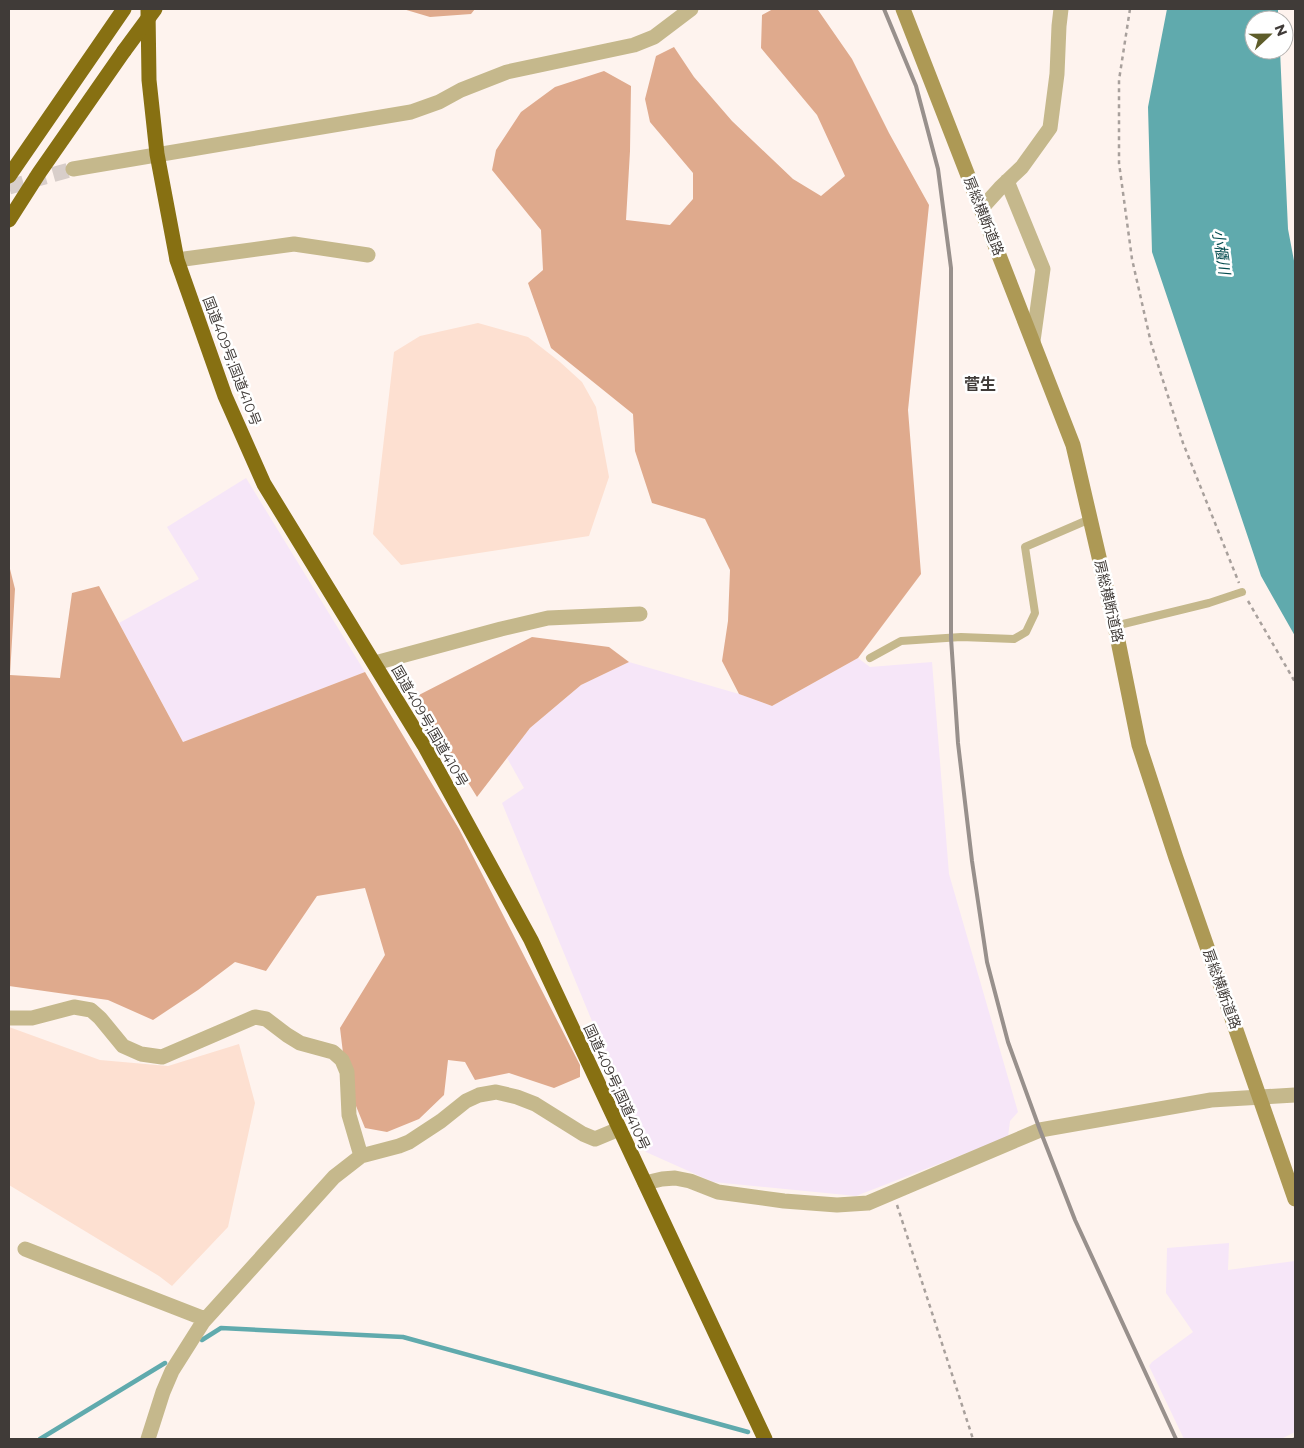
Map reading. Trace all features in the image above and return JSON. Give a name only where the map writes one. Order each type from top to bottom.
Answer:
[{"type":"highway","name":"国道409号;国道410号","points":[[148,9],[149,80],[157,154],[177,260],[225,396],[264,484],[424,745],[531,940],[765,1439]]},
{"type":"highway","points":[[9,220],[39,173],[155,9]]},
{"type":"highway","points":[[9,176],[123,11]]},
{"type":"street","points":[[73,169],[411,112],[439,102],[461,90],[507,72],[634,45],[654,38],[691,9]]},
{"type":"street","name":"房総横断道路","points":[[903,9],[1073,444],[1115,626],[1139,745],[1176,858],[1295,1199]]},
{"type":"street","points":[[981,208],[1022,167],[1050,128],[1057,74],[1061,9]]},
{"type":"street","points":[[1007,181],[1043,269],[1033,340]]},
{"type":"street","points":[[177,260],[294,244],[368,255]]},
{"type":"street","points":[[375,664],[501,628],[548,618],[640,614]]},
{"type":"street","points":[[9,1018],[32,1018],[74,1007],[91,1010],[123,1046],[141,1054],[162,1057],[255,1017],[266,1018],[300,1043],[333,1052],[342,1060],[347,1072],[349,1115],[361,1156]]},
{"type":"street","points":[[148,1439],[162,1392],[192,1337],[205,1320],[334,1177],[361,1156],[410,1142],[466,1101],[479,1095],[496,1092],[517,1096],[535,1104],[583,1134],[595,1139],[620,1129]]},
{"type":"street","points":[[645,1183],[675,1178],[690,1181],[718,1192],[784,1201],[838,1205],[868,1202],[1040,1130],[1211,1100],[1295,1096]]},
{"type":"street","points":[[25,1249],[205,1320]]},
{"type":"lane","points":[[870,658],[901,641],[961,637],[1014,639],[1026,632],[1035,613],[1025,547],[1090,519]]},
{"type":"lane","points":[[1115,626],[1209,603],[1242,592]]},
{"type":"path","points":[[1130,9],[1119,80],[1119,164],[1132,259],[1151,343],[1183,443],[1242,592],[1295,682]]},
{"type":"path","points":[[893,1192],[973,1439]]},
{"type":"shaded area","points":[[403,9],[475,9],[471,14],[430,17]]},
{"type":"shaded area","points":[[773,9],[818,10],[852,59],[889,133],[929,205],[908,410],[921,574],[858,658],[772,706],[739,694],[722,661],[728,621],[730,570],[705,519],[652,503],[635,451],[633,414],[551,348],[528,283],[543,270],[541,230],[492,170],[496,150],[521,112],[555,87],[604,71],[631,86],[626,220],[670,225],[693,199],[693,173],[650,122],[645,99],[656,56],[674,47],[694,77],[732,121],[793,179],[821,196],[845,176],[817,115],[761,48],[762,15]]},
{"type":"shaded area","points":[[478,323],[528,337],[582,382],[596,407],[609,477],[589,536],[401,565],[373,534],[394,352],[420,336]]},
{"type":"shaded area","points":[[246,478],[365,672],[183,742],[119,623],[199,579],[167,527]]},
{"type":"shaded area","points":[[9,565],[15,589],[10,675],[60,678],[72,593],[99,586],[183,742],[365,672],[459,829],[580,1065],[580,1077],[554,1088],[509,1073],[475,1080],[465,1062],[448,1060],[444,1095],[419,1119],[387,1132],[365,1128],[356,1106],[349,1103],[340,1028],[385,955],[365,888],[317,896],[266,971],[235,962],[153,1020],[108,1000],[9,986]]},
{"type":"shaded area","points":[[532,637],[609,647],[629,662],[581,685],[530,728],[477,797],[415,697]]},
{"type":"shaded area","points":[[858,658],[870,667],[932,662],[949,874],[1018,1112],[1010,1121],[1008,1137],[856,1196],[713,1182],[646,1152],[502,803],[524,788],[507,758],[530,728],[581,685],[629,662],[739,694],[772,706]]},
{"type":"shaded area","points":[[9,1027],[100,1060],[168,1066],[239,1044],[255,1103],[228,1227],[172,1286],[159,1276],[9,1185]]},
{"type":"shaded area","points":[[1229,1243],[1228,1270],[1295,1261],[1295,1432],[1281,1439],[1184,1439],[1149,1366],[1193,1332],[1166,1293],[1167,1248]]},
{"type":"water","name":"小櫃川","points":[[1167,9],[1278,9],[1244,10],[1244,60],[1280,60],[1288,229],[1295,266],[1295,636],[1261,576],[1152,252],[1148,107]]},
{"type":"waterway","points":[[202,1340],[221,1328],[403,1337],[748,1432]]},
{"type":"waterway","points":[[40,1439],[165,1363]]},
{"type":"tunnel","points":[[9,187],[73,169]]},
{"type":"railway","points":[[884,9],[916,86],[938,169],[951,268],[951,638],[958,743],[972,861],[987,962],[1008,1042],[1075,1220],[1176,1439]]},
{"type":"district","name":"菅生","points":[[980,384]]}]
